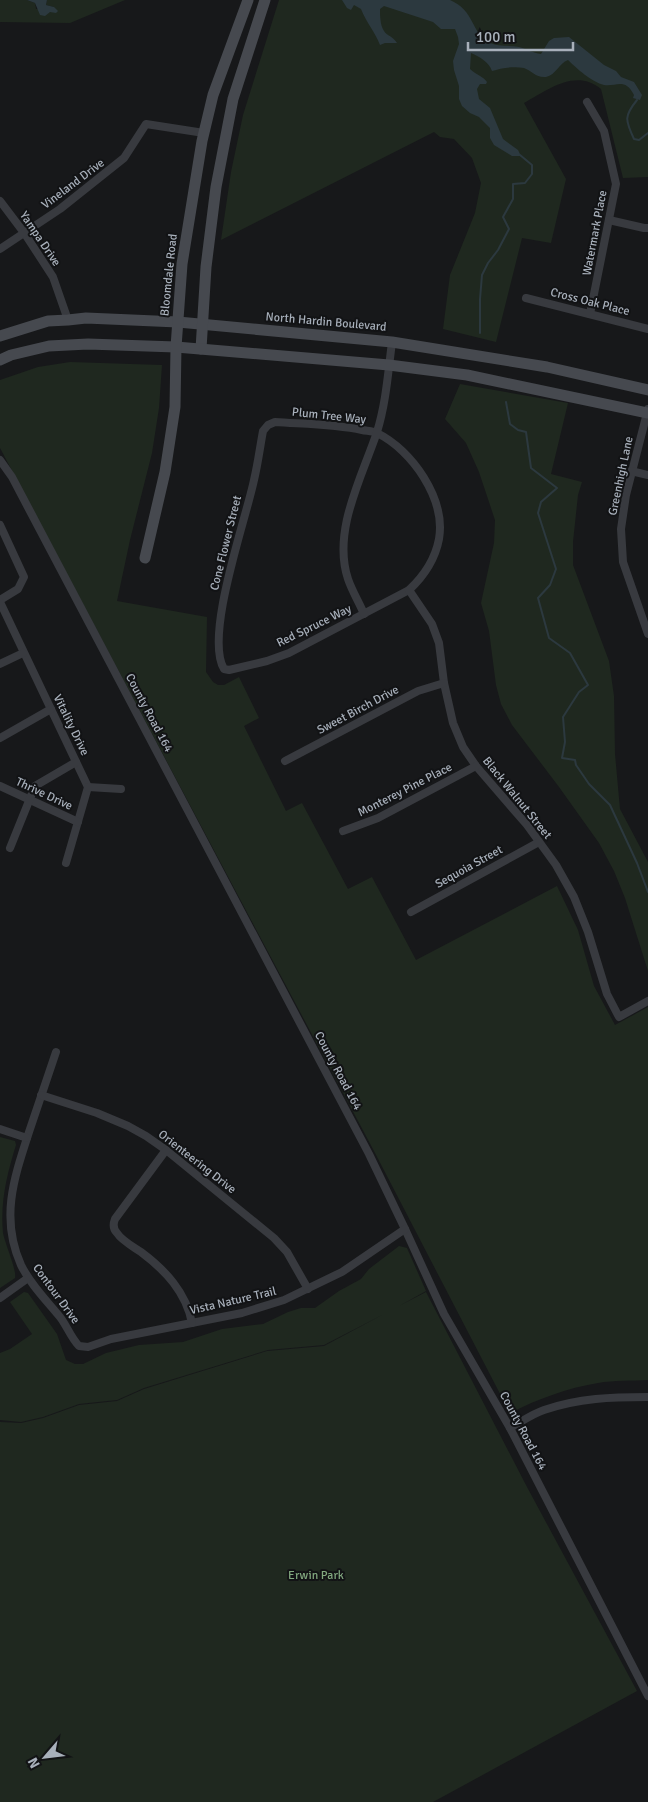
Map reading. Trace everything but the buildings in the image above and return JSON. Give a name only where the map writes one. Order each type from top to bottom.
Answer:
[{"type":"street","name":"Bloomdale Road","points":[[145,558],[165,472],[175,407],[176,347],[182,264],[204,133],[213,95],[248,0]]},
{"type":"street","points":[[202,349],[206,267],[216,187],[233,99],[266,0]]},
{"type":"street","name":"Watermark Place","points":[[587,102],[604,131],[616,184],[590,314]]},
{"type":"street","name":"Vineland Drive","points":[[0,250],[101,178],[124,158],[146,124],[204,133]]},
{"type":"street","name":"Yampa Drive","points":[[0,201],[25,234],[52,277],[68,320]]},
{"type":"street","points":[[609,220],[648,228]]},
{"type":"street","name":"Cross Oak Place","points":[[526,298],[648,329]]},
{"type":"street","name":"North Hardin Boulevard","points":[[0,336],[48,321],[86,318],[178,322],[392,342],[547,367],[648,390]]},
{"type":"street","points":[[364,614],[348,579],[344,559],[344,540],[357,482],[377,432],[385,404],[392,342]]},
{"type":"street","points":[[0,360],[11,355],[49,346],[88,344],[202,349],[389,365],[467,375],[648,411]]},
{"type":"street","name":"Greenhigh Lane","points":[[648,411],[631,471],[621,529],[623,562],[648,634]]},
{"type":"street","name":"Plum Tree Way","points":[[268,425],[275,422],[350,427],[377,432],[402,450],[418,468],[431,490],[438,514],[439,537],[433,560],[421,578],[409,590]]},
{"type":"street","name":"Cone Flower Street","points":[[224,669],[220,663],[219,652],[222,608],[229,572],[254,479],[263,431],[268,425]]},
{"type":"street","name":"County Road 164","points":[[0,460],[12,477],[239,907],[368,1154],[444,1314],[510,1428],[648,1696]]},
{"type":"street","points":[[631,471],[648,475]]},
{"type":"street","points":[[0,525],[24,578],[18,589],[0,601]]},
{"type":"street","name":"Red Spruce Way","points":[[224,669],[234,670],[289,653],[409,590]]},
{"type":"street","name":"Black Walnut Street","points":[[409,590],[432,624],[439,644],[444,684],[453,723],[463,746],[476,766],[539,842],[556,866],[574,898],[588,932],[607,994],[619,1017],[648,1001]]},
{"type":"street","name":"Vitality Drive","points":[[0,601],[88,787]]},
{"type":"street","points":[[0,664],[23,653]]},
{"type":"street","name":"Sweet Birch Drive","points":[[285,761],[418,691],[444,684]]},
{"type":"street","points":[[0,738],[51,709]]},
{"type":"street","points":[[10,848],[35,786],[76,762]]},
{"type":"street","name":"Monterey Pine Place","points":[[343,831],[378,818],[476,766]]},
{"type":"street","name":"Thrive Drive","points":[[0,786],[78,822]]},
{"type":"street","points":[[66,863],[88,787],[121,789]]},
{"type":"street","name":"Sequoia Street","points":[[411,912],[539,842]]},
{"type":"street","name":"Contour Drive","points":[[56,1052],[15,1175],[10,1200],[9,1221],[14,1245],[28,1278],[66,1325],[79,1346]]},
{"type":"street","name":"Orienteering Drive","points":[[41,1096],[97,1113],[128,1126],[166,1150],[274,1238],[287,1252],[308,1289]]},
{"type":"street","points":[[0,1129],[27,1138]]},
{"type":"street","points":[[166,1150],[115,1219],[114,1227],[117,1234],[150,1258],[173,1281],[185,1301],[192,1322]]},
{"type":"street","name":"Vista Nature Trail","points":[[79,1346],[88,1347],[111,1339],[268,1306],[342,1272],[405,1229]]},
{"type":"street","points":[[0,1298],[28,1278]]},
{"type":"street","points":[[510,1428],[542,1411],[571,1402],[601,1397],[648,1397]]},
{"type":"green space","points":[[0,0],[27,0],[35,3],[36,9],[54,7],[46,5],[47,0],[125,0],[70,23],[0,22]]},
{"type":"green space","points":[[279,0],[648,0],[648,177],[623,178],[601,89],[591,83],[581,80],[562,83],[524,103],[566,179],[551,243],[522,238],[496,342],[443,329],[450,275],[475,213],[481,183],[472,158],[454,139],[440,137],[434,132],[221,240],[231,172],[243,115]]},
{"type":"green space","points":[[70,362],[162,365],[159,408],[152,453],[117,601],[207,617],[206,672],[213,682],[218,685],[224,685],[239,677],[259,718],[244,726],[286,811],[302,803],[348,889],[372,877],[416,960],[557,886],[578,930],[594,986],[615,1025],[648,1007],[648,1380],[604,1382],[586,1385],[542,1399],[510,1413],[374,1151],[0,448],[0,380],[38,367]]},
{"type":"green space","points":[[460,384],[568,403],[551,474],[582,482],[578,495],[573,542],[573,565],[609,661],[614,696],[615,754],[620,809],[648,862],[648,971],[625,898],[614,871],[599,843],[512,725],[501,704],[496,685],[489,631],[481,603],[494,543],[495,520],[479,472],[466,443],[445,419]]},
{"type":"green space","points":[[0,1137],[15,1141],[16,1145],[5,1188],[2,1210],[3,1233],[15,1278],[0,1288]]},
{"type":"green space","name":"Erwin Park","points":[[399,1246],[407,1248],[426,1291],[399,1306],[426,1292],[527,1487],[637,1691],[433,1802],[0,1802],[0,1422],[21,1423],[43,1418],[79,1405],[117,1401],[144,1389],[267,1351],[324,1346],[384,1314],[324,1345],[268,1350],[144,1388],[117,1400],[79,1404],[43,1417],[21,1422],[0,1420],[0,1353],[10,1349],[32,1334],[10,1302],[24,1292],[28,1293],[57,1334],[66,1360],[75,1364],[83,1364],[106,1353],[139,1345],[183,1342],[222,1329],[263,1324],[301,1308],[315,1308],[339,1291],[361,1279],[369,1269]]},
{"type":"shaded area","points":[[27,0],[47,0],[46,5],[54,7],[58,11],[56,13],[50,12],[45,16],[40,15],[35,3]]},
{"type":"shaded area","points":[[342,0],[450,0],[469,15],[478,33],[488,42],[519,47],[541,54],[549,41],[554,38],[569,37],[604,65],[616,71],[621,77],[634,82],[642,95],[640,100],[633,98],[634,95],[631,89],[624,84],[604,85],[594,81],[568,60],[552,74],[543,77],[520,67],[492,71],[486,62],[471,53],[470,69],[487,82],[486,84],[480,84],[477,89],[479,99],[490,108],[503,139],[518,150],[521,156],[512,156],[494,145],[490,138],[490,128],[479,117],[470,113],[462,106],[459,99],[459,86],[453,61],[459,44],[455,29],[441,29],[433,22],[384,6],[380,9],[380,20],[383,29],[397,43],[380,45],[361,9],[354,5],[351,10],[347,8]]},
{"type":"waterway","points":[[637,100],[628,114],[629,127],[634,139],[639,140],[648,133]]},
{"type":"waterway","points":[[480,333],[482,275],[509,229],[503,217],[513,199],[513,184],[525,183],[532,174],[532,165],[520,155]]},
{"type":"waterway","points":[[506,402],[510,424],[518,430],[526,432],[531,468],[557,488],[541,502],[538,513],[556,569],[550,585],[538,598],[549,638],[570,653],[588,685],[579,692],[563,717],[565,742],[562,758],[575,760],[576,765],[589,784],[610,805],[637,863],[648,892]]}]
